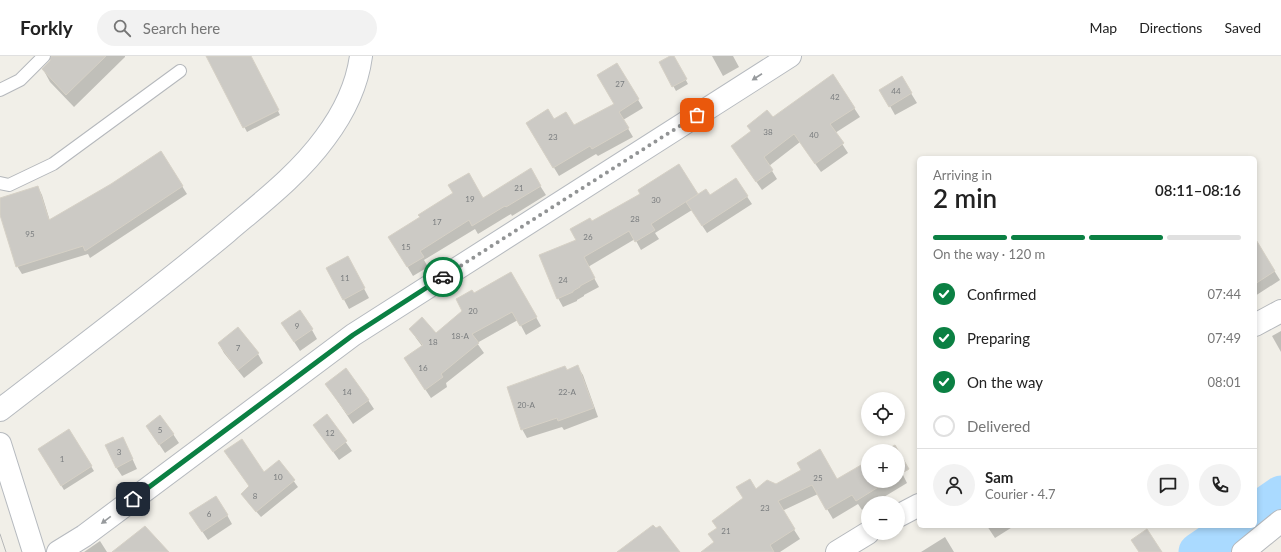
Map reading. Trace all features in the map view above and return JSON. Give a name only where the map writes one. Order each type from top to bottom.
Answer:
[{"type":"street","points":[[0,410],[202,253],[281,186],[304,163],[325,138],[340,114],[352,92],[360,67],[361,56]]},
{"type":"street","points":[[58,552],[84,536],[353,335],[790,56]]},
{"type":"street","points":[[1257,324],[1281,311]]},
{"type":"street","points":[[0,444],[34,552]]},
{"type":"street","points":[[905,512],[917,506]]},
{"type":"street","points":[[1243,552],[1281,522]]},
{"type":"street","points":[[837,552],[861,537]]},
{"type":"lane","points":[[0,90],[20,80],[44,56]]},
{"type":"lane","points":[[0,183],[8,185],[53,164],[180,71]]},
{"type":"building","points":[[51,56],[106,56],[66,95],[42,69],[50,61]]},
{"type":"building","points":[[206,56],[251,56],[279,110],[243,128]]},
{"type":"building","points":[[670,56],[674,56],[687,79],[672,87],[659,62]]},
{"type":"building","points":[[617,63],[639,99],[619,112],[629,128],[592,149],[590,146],[553,168],[526,123],[548,109],[554,119],[566,112],[574,125],[614,104],[597,75]]},
{"type":"building","points":[[833,74],[855,108],[830,124],[844,143],[815,164],[794,134],[764,157],[773,170],[756,182],[731,146],[751,131],[747,126],[767,110],[773,117]]},
{"type":"building","points":[[902,76],[912,93],[889,107],[879,90]]},
{"type":"building","points":[[161,151],[183,186],[85,251],[83,246],[16,267],[0,215],[0,198],[38,186],[49,220],[111,184]]},
{"type":"building","points":[[679,164],[698,194],[651,224],[655,230],[635,242],[629,231],[584,257],[595,278],[580,286],[573,292],[557,299],[539,255],[576,240],[570,229],[590,218],[592,221],[640,194],[638,190]]},
{"type":"building","points":[[531,168],[541,186],[472,226],[469,220],[420,251],[424,257],[407,267],[388,237],[420,217],[418,215],[453,193],[448,185],[469,173],[483,198]]},
{"type":"building","points":[[736,178],[748,196],[702,226],[686,202],[706,189],[710,195]]},
{"type":"building","points":[[1257,241],[1275,271],[1257,283]]},
{"type":"building","points":[[348,256],[365,288],[343,300],[326,268]]},
{"type":"building","points":[[511,272],[537,317],[520,326],[512,312],[472,334],[479,343],[441,374],[443,377],[425,390],[404,358],[423,345],[409,329],[422,317],[436,333],[462,311],[456,299],[472,290],[474,293]]},
{"type":"building","points":[[300,310],[313,329],[294,342],[281,323]]},
{"type":"building","points":[[238,327],[259,353],[238,370],[218,343]]},
{"type":"building","points":[[578,365],[594,408],[558,421],[557,418],[521,430],[507,387],[565,366],[567,370]]},
{"type":"building","points":[[346,368],[369,400],[348,415],[325,384]]},
{"type":"building","points":[[327,414],[347,441],[333,452],[313,425]]},
{"type":"building","points":[[160,415],[174,434],[159,445],[146,426]]},
{"type":"building","points":[[69,429],[92,466],[61,486],[38,449]]},
{"type":"building","points":[[123,437],[133,459],[116,468],[105,445]]},
{"type":"building","points":[[242,439],[264,472],[279,460],[295,480],[256,512],[241,494],[249,486],[224,451]]},
{"type":"building","points":[[820,449],[837,479],[861,465],[861,488],[877,488],[864,496],[861,496],[861,498],[856,501],[852,495],[826,510],[812,485],[778,501],[795,529],[770,545],[774,552],[701,552],[714,542],[708,534],[717,528],[712,521],[743,498],[736,487],[750,479],[756,489],[767,480],[776,484],[801,470],[797,463]]},
{"type":"building","points":[[905,462],[909,469],[905,471]]},
{"type":"building","points":[[216,496],[228,515],[202,532],[189,513]]},
{"type":"building","points":[[653,525],[656,528],[660,526],[680,552],[617,552]]},
{"type":"building","points":[[145,526],[169,552],[112,552]]},
{"type":"building","points":[[1147,529],[1162,552],[1139,552],[1131,540]]},
{"type":"waterway","points":[[1257,512],[1281,495]]},
{"type":"waterway","points":[[1198,552],[1233,528]]},
{"type":"tram line","points":[[0,534],[6,552]]},
{"type":"way so far","points":[[443,277],[697,115]]},
{"type":"route","points":[[133,499],[353,335],[443,277]]}]
